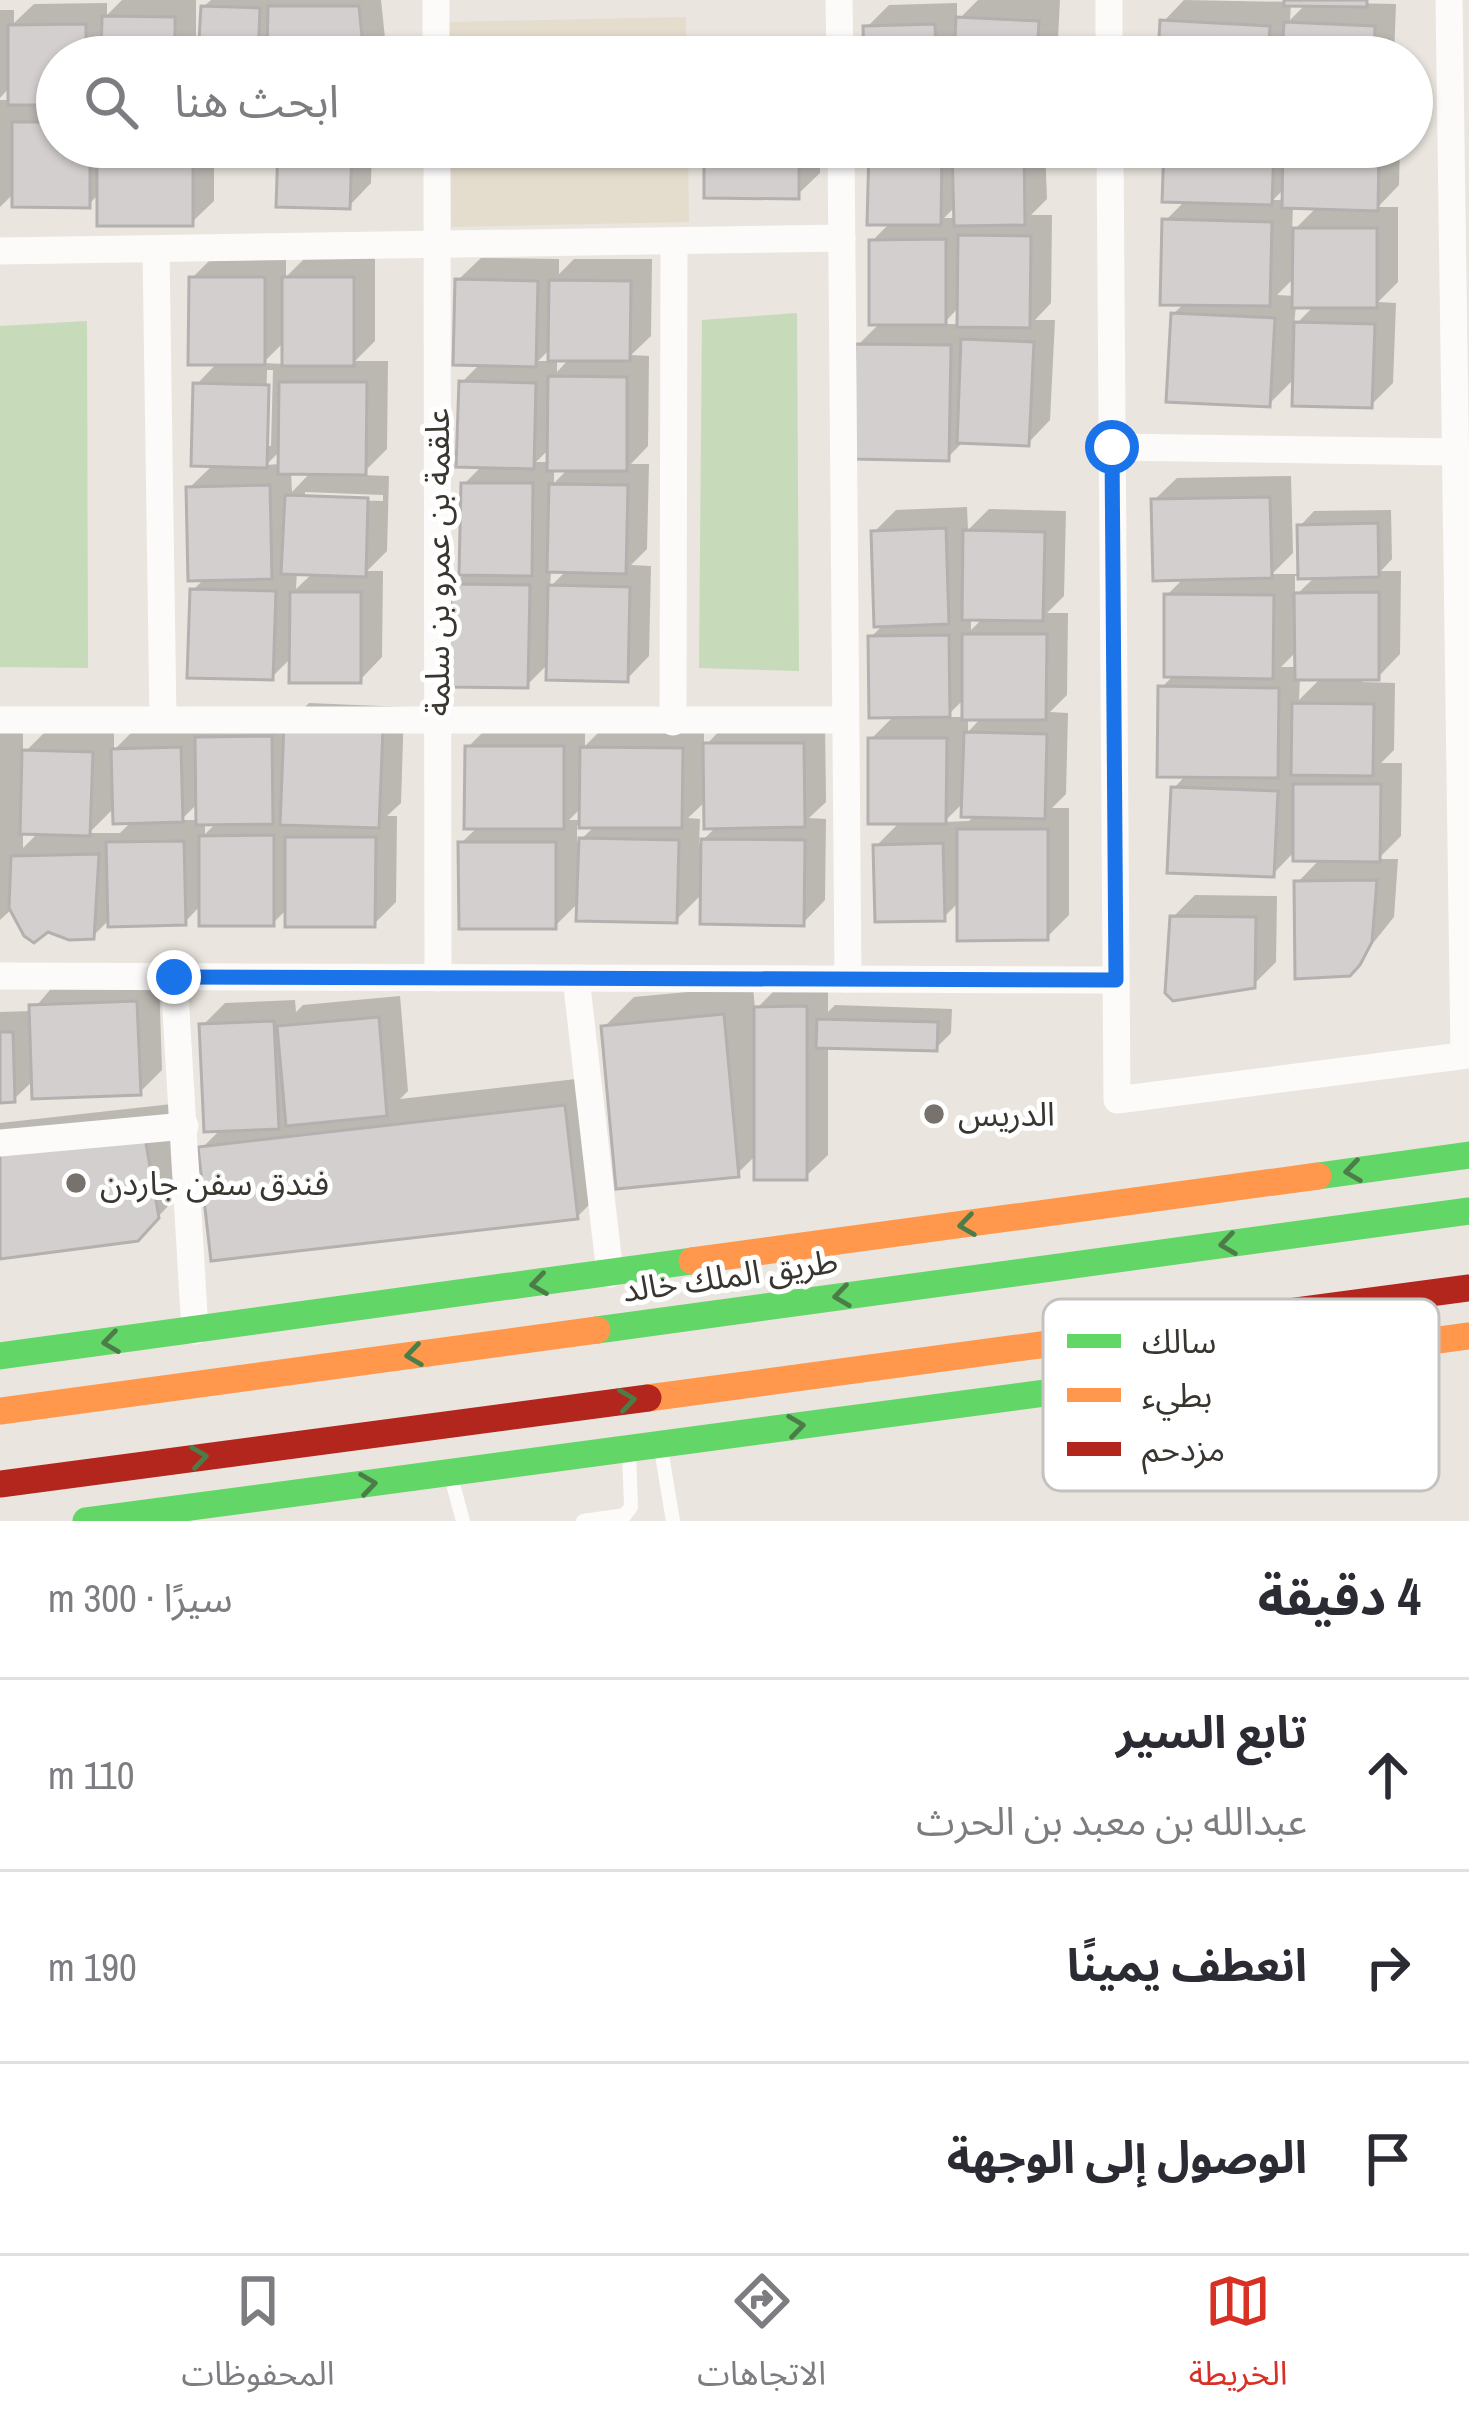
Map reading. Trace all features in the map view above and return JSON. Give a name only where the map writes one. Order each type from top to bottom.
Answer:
[{"type":"main road","points":[[0,1357],[1469,1155]]},
{"type":"main road","name":"طريق الملك خالد","points":[[0,1411],[1469,1211]]},
{"type":"main road","points":[[1387,1299],[1469,1288]]},
{"type":"main road","points":[[1439,1340],[1469,1336]]},
{"type":"main road","points":[[0,1484],[1043,1345]]},
{"type":"main road","points":[[86,1521],[1043,1393]]},
{"type":"street","points":[[436,0],[436,36]]},
{"type":"street","points":[[839,0],[840,36]]},
{"type":"street","points":[[1108,0],[1109,36]]},
{"type":"street","points":[[1110,168],[1117,1100],[1466,1055],[1455,452],[1460,137],[1449,0]]},
{"type":"street","name":"علقمة بن عمرو بن سلمة","points":[[436,168],[438,978]]},
{"type":"street","points":[[841,168],[848,979]]},
{"type":"street","points":[[0,251],[842,238]]},
{"type":"street","points":[[673,722],[674,243]]},
{"type":"street","points":[[156,250],[163,719]]},
{"type":"street","points":[[1112,447],[1455,452]]},
{"type":"street","points":[[0,720],[844,720]]},
{"type":"street","points":[[0,976],[1116,980]]},
{"type":"street","points":[[174,977],[196,1330]]},
{"type":"street","points":[[576,978],[610,1274]]},
{"type":"street","points":[[0,1143],[184,1126]]},
{"type":"lane","points":[[661,1444],[673,1521]]},
{"type":"lane","points":[[583,1521],[625,1515],[631,1507],[635,1496],[629,1449]]},
{"type":"lane","points":[[450,1473],[463,1521]]},
{"type":"shaded area","points":[[686,17],[686,36],[447,36],[447,22]]},
{"type":"shaded area","points":[[450,168],[688,168],[689,222],[451,227]]},
{"type":"green space","points":[[797,313],[799,671],[699,668],[702,320]]},
{"type":"green space","points":[[87,321],[88,668],[0,667],[0,326]]},
{"type":"building","points":[[1284,0],[1367,0],[1367,7],[1284,6]]},
{"type":"building","points":[[201,6],[260,8],[259,36],[199,36]]},
{"type":"building","points":[[268,6],[359,6],[362,36],[267,36]]},
{"type":"building","points":[[102,16],[175,17],[175,36],[102,36]]},
{"type":"building","points":[[956,17],[1039,21],[1038,36],[955,36]]},
{"type":"building","points":[[1160,20],[1270,26],[1269,36],[1159,36]]},
{"type":"building","points":[[1284,22],[1375,26],[1375,36],[1283,36]]},
{"type":"building","points":[[86,24],[86,36],[36,36],[36,105],[8,105],[8,25]]},
{"type":"building","points":[[935,24],[935,36],[863,36],[863,26]]},
{"type":"building","points":[[12,122],[36,122],[36,168],[90,168],[90,208],[12,207]]},
{"type":"building","points":[[97,168],[193,168],[193,226],[97,226]]},
{"type":"building","points":[[277,168],[351,168],[350,209],[276,207]]},
{"type":"building","points":[[704,168],[799,168],[799,199],[704,198]]},
{"type":"building","points":[[868,168],[942,168],[941,225],[867,225]]},
{"type":"building","points":[[953,168],[1024,168],[1025,225],[954,226]]},
{"type":"building","points":[[1163,168],[1273,168],[1272,205],[1162,202]]},
{"type":"building","points":[[1283,168],[1379,168],[1378,211],[1282,208]]},
{"type":"building","points":[[1162,219],[1272,222],[1270,306],[1160,305]]},
{"type":"building","points":[[1293,228],[1377,228],[1377,308],[1292,308]]},
{"type":"building","points":[[958,235],[1031,236],[1030,328],[957,327]]},
{"type":"building","points":[[946,239],[946,325],[869,325],[869,240]]},
{"type":"building","points":[[189,277],[265,277],[265,365],[188,365]]},
{"type":"building","points":[[282,277],[354,277],[354,366],[282,366]]},
{"type":"building","points":[[455,279],[538,281],[536,367],[453,365]]},
{"type":"building","points":[[549,280],[631,281],[630,361],[548,361]]},
{"type":"building","points":[[1171,313],[1275,318],[1270,407],[1166,402]]},
{"type":"building","points":[[1294,322],[1375,324],[1372,408],[1292,406]]},
{"type":"building","points":[[961,339],[1034,342],[1029,446],[957,443]]},
{"type":"building","points":[[855,344],[951,345],[949,461],[853,459]]},
{"type":"building","points":[[548,376],[627,377],[627,471],[547,471]]},
{"type":"building","points":[[459,381],[536,383],[534,469],[456,467]]},
{"type":"building","points":[[279,382],[367,382],[366,475],[278,474]]},
{"type":"building","points":[[193,383],[269,385],[267,468],[191,466]]},
{"type":"building","points":[[461,483],[533,483],[532,576],[459,575]]},
{"type":"building","points":[[549,484],[628,485],[626,574],[547,572]]},
{"type":"building","points":[[270,485],[272,579],[188,581],[186,487]]},
{"type":"building","points":[[285,495],[368,498],[366,577],[281,574]]},
{"type":"building","points":[[1270,497],[1272,578],[1153,581],[1151,499]]},
{"type":"building","points":[[1378,523],[1379,577],[1298,579],[1297,525]]},
{"type":"building","points":[[946,528],[949,624],[874,627],[871,531]]},
{"type":"building","points":[[963,530],[1045,532],[1043,621],[962,620]]},
{"type":"building","points":[[451,584],[530,585],[528,688],[449,687]]},
{"type":"building","points":[[548,585],[630,587],[628,682],[546,680]]},
{"type":"building","points":[[190,589],[276,591],[273,680],[187,678]]},
{"type":"building","points":[[290,592],[361,592],[361,683],[289,683]]},
{"type":"building","points":[[1379,592],[1379,680],[1295,680],[1294,593]]},
{"type":"building","points":[[1164,594],[1274,595],[1273,679],[1164,677]]},
{"type":"building","points":[[962,634],[1047,634],[1046,720],[962,720]]},
{"type":"building","points":[[949,635],[950,717],[869,718],[868,636]]},
{"type":"building","points":[[1158,686],[1279,688],[1278,778],[1157,777]]},
{"type":"building","points":[[1292,703],[1374,704],[1373,776],[1291,775]]},
{"type":"building","points":[[284,724],[383,728],[379,828],[280,825]]},
{"type":"building","points":[[964,732],[1047,734],[1045,819],[961,817]]},
{"type":"building","points":[[272,736],[273,824],[196,825],[195,737]]},
{"type":"building","points":[[868,738],[947,738],[946,824],[868,824]]},
{"type":"building","points":[[703,743],[804,743],[805,827],[704,829]]},
{"type":"building","points":[[465,746],[564,746],[564,829],[464,829]]},
{"type":"building","points":[[181,747],[183,822],[113,824],[111,749]]},
{"type":"building","points":[[580,747],[683,748],[682,828],[579,828]]},
{"type":"building","points":[[22,750],[93,752],[90,836],[20,834]]},
{"type":"building","points":[[1293,784],[1381,784],[1380,862],[1293,861]]},
{"type":"building","points":[[1171,787],[1278,791],[1274,877],[1167,873]]},
{"type":"building","points":[[957,829],[1048,829],[1048,940],[957,941]]},
{"type":"building","points":[[274,835],[274,926],[199,926],[199,836]]},
{"type":"building","points":[[285,837],[376,837],[375,927],[285,927]]},
{"type":"building","points":[[579,838],[679,840],[677,923],[576,921]]},
{"type":"building","points":[[701,839],[805,840],[804,926],[700,924]]},
{"type":"building","points":[[184,841],[186,925],[108,927],[106,842]]},
{"type":"building","points":[[458,842],[556,842],[556,929],[459,929]]},
{"type":"building","points":[[943,843],[945,921],[875,922],[873,845]]},
{"type":"building","points":[[99,854],[94,939],[69,940],[48,932],[34,943],[24,936],[9,908],[11,856]]},
{"type":"building","points":[[1377,880],[1372,942],[1360,965],[1350,976],[1295,979],[1294,881]]},
{"type":"building","points":[[1170,916],[1256,917],[1255,988],[1173,1001],[1165,993]]},
{"type":"building","points":[[137,1001],[141,1095],[32,1099],[29,1005]]},
{"type":"building","points":[[807,1006],[807,1180],[754,1180],[754,1007]]},
{"type":"building","points":[[724,1014],[739,1177],[616,1189],[601,1026]]},
{"type":"building","points":[[379,1017],[387,1116],[286,1126],[277,1026]]},
{"type":"building","points":[[817,1019],[938,1022],[937,1051],[816,1048]]},
{"type":"building","points":[[274,1021],[279,1129],[204,1132],[199,1024]]},
{"type":"building","points":[[0,1032],[13,1032],[15,1102],[0,1103]]},
{"type":"building","points":[[565,1105],[578,1219],[211,1261],[198,1147]]},
{"type":"building","name":"فندق سفن جاردن","points":[[144,1132],[159,1218],[138,1241],[0,1259],[0,1148]]},
{"type":"traffic: fast","points":[[1318,1176],[1469,1155]]},
{"type":"traffic: fast","points":[[597,1330],[1469,1211]]},
{"type":"traffic: fast","points":[[0,1356],[692,1261]]},
{"type":"traffic: fast","points":[[86,1521],[1043,1393]]},
{"type":"traffic: slow","points":[[692,1261],[1318,1176]]},
{"type":"traffic: slow","points":[[0,1411],[597,1330]]},
{"type":"traffic: slow","points":[[1439,1340],[1469,1336]]},
{"type":"traffic: slow","points":[[648,1398],[1043,1345]]},
{"type":"traffic: jam","points":[[1386,1299],[1469,1288]]},
{"type":"traffic: jam","points":[[0,1484],[648,1398]]},
{"type":"place","name":"الدريس","points":[[934,1114]]},
{"type":"place","name":"فندق سفن جاردن","points":[[76,1183]]},
{"type":"route","points":[[174,977],[1116,980],[1112,447]]}]
